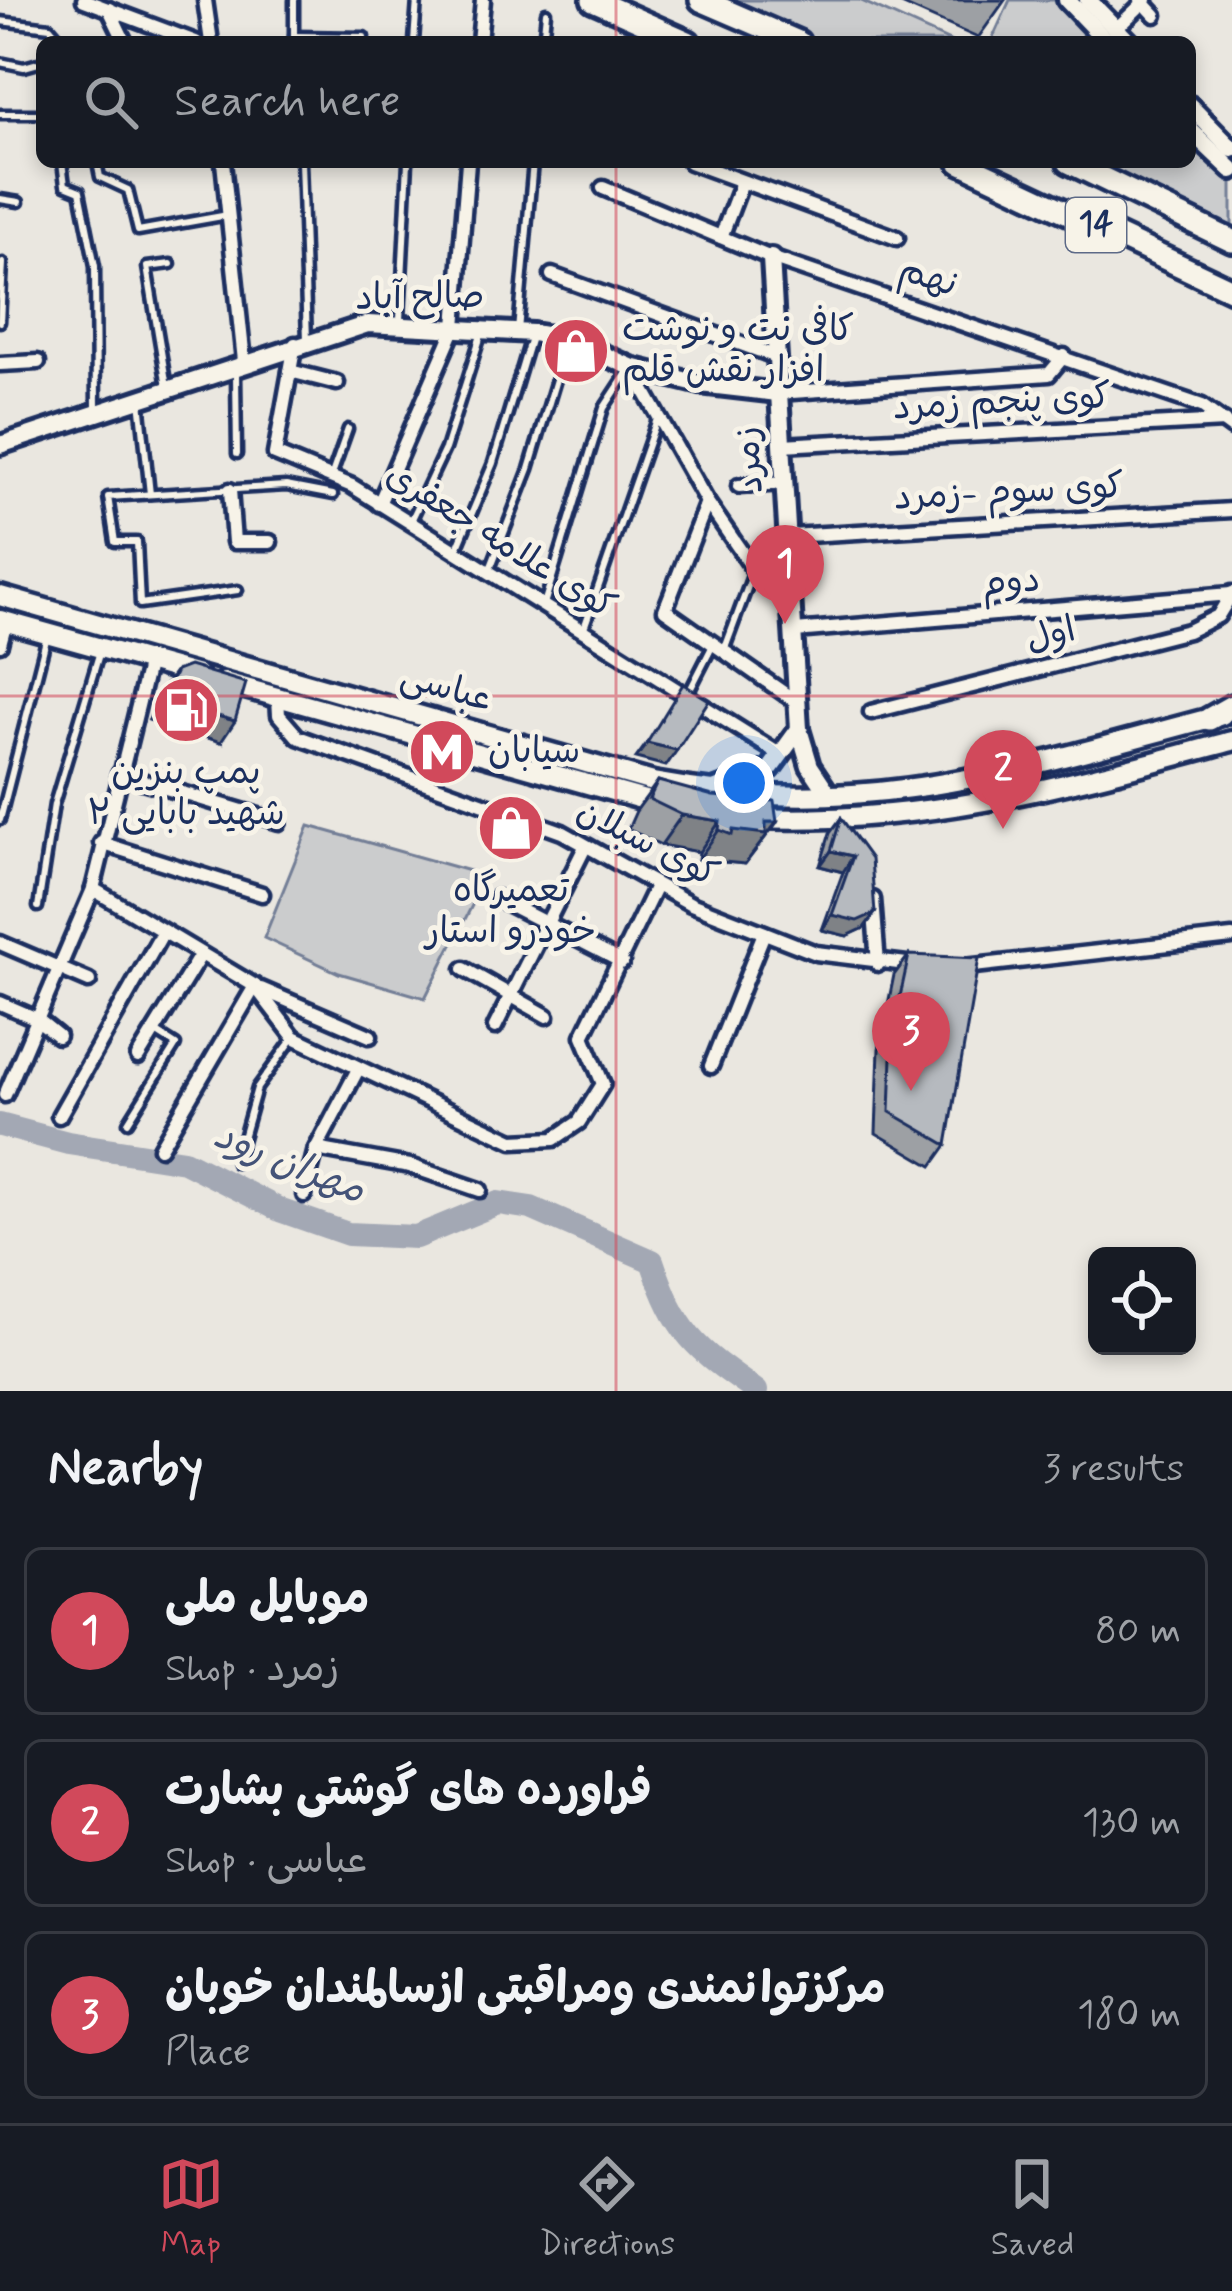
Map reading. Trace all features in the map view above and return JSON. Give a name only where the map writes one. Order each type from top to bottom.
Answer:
[{"type":"highway","points":[[593,0],[674,36]]},
{"type":"highway","points":[[701,0],[784,36]]},
{"type":"highway","name":"14","points":[[973,168],[1232,290]]},
{"type":"highway","name":"14","points":[[1081,168],[1232,241]]},
{"type":"highway","points":[[1209,718],[1232,709]]},
{"type":"main road","name":"عباسى","points":[[0,596],[707,792],[830,796],[950,786],[1209,718]]},
{"type":"main road","points":[[77,640],[85,619]]},
{"type":"main road","name":"عباسى","points":[[3,621],[693,813]]},
{"type":"main road","points":[[475,754],[481,733]]},
{"type":"main road","points":[[730,818],[845,830],[1030,795],[1232,741]]},
{"type":"street","points":[[84,0],[180,36]]},
{"type":"street","points":[[205,0],[210,36]]},
{"type":"street","points":[[479,36],[483,0]]},
{"type":"street","points":[[1067,0],[1112,36]]},
{"type":"street","points":[[1088,0],[1113,36]]},
{"type":"street","points":[[1116,36],[1143,1],[1155,15]]},
{"type":"street","points":[[109,9],[122,36]]},
{"type":"street","points":[[1196,112],[1232,149]]},
{"type":"street","points":[[1196,136],[1232,170]]},
{"type":"street","points":[[224,168],[240,363]]},
{"type":"street","points":[[379,505],[455,327],[468,168]]},
{"type":"street","points":[[706,168],[897,238]]},
{"type":"street","points":[[721,237],[742,182]]},
{"type":"street","name":"نهم","points":[[603,188],[771,258],[1202,406],[1229,424]]},
{"type":"street","name":"زمرد","points":[[771,258],[799,729]]},
{"type":"street","points":[[552,275],[777,356]]},
{"type":"street","name":"صالح آباد","points":[[0,445],[301,342],[368,324],[483,328],[568,339],[631,367],[700,384],[778,393]]},
{"type":"street","name":"کوی علامه جعفری","points":[[301,342],[290,371],[275,454],[331,476],[781,754]]},
{"type":"street","points":[[778,393],[1049,374],[1064,356]]},
{"type":"street","points":[[0,364],[38,362]]},
{"type":"street","points":[[631,367],[706,502],[754,570],[792,584]]},
{"type":"street","points":[[290,371],[338,383]]},
{"type":"street","name":"کوی پنجم زمرد","points":[[782,445],[1229,424]]},
{"type":"street","points":[[739,486],[785,483]]},
{"type":"street","points":[[230,490],[234,542],[270,542]]},
{"type":"street","points":[[706,502],[665,610],[798,703]]},
{"type":"street","name":"کوی سوم -زمرد","points":[[790,536],[1232,510]]},
{"type":"street","name":"دوم","points":[[795,631],[1232,594]]},
{"type":"street","name":"اول","points":[[871,712],[1188,631],[1218,616],[1232,594]]},
{"type":"street","points":[[0,644],[3,621]]},
{"type":"street","points":[[5,1095],[93,889],[149,661]]},
{"type":"street","name":"کوی سبلان","points":[[278,698],[278,715],[298,737],[562,832],[656,886],[816,953],[878,964],[962,968],[1232,937]]},
{"type":"street","points":[[707,792],[770,769],[799,729]]},
{"type":"street","points":[[799,729],[810,766],[830,796]]},
{"type":"street","points":[[119,775],[279,822]]},
{"type":"street","points":[[101,843],[262,894]]},
{"type":"street","points":[[495,1027],[585,847]]},
{"type":"street","points":[[870,871],[878,964]]},
{"type":"street","points":[[255,986],[294,1036],[358,1071],[513,1142],[554,1139],[579,1122],[603,1084],[584,1036],[656,886]]},
{"type":"street","points":[[93,889],[255,986],[370,1036]]},
{"type":"street","points":[[496,898],[622,962]]},
{"type":"street","points":[[58,1116],[163,932]]},
{"type":"street","points":[[711,1066],[764,933]]},
{"type":"street","points":[[0,943],[61,964],[89,981]]},
{"type":"street","points":[[138,1057],[201,954]]},
{"type":"street","points":[[464,969],[547,1016]]},
{"type":"street","points":[[160,1148],[255,986]]},
{"type":"street","points":[[0,1003],[37,1019],[58,1036]]},
{"type":"street","points":[[304,1196],[316,1149],[358,1071]]},
{"type":"street","points":[[316,1149],[410,1166],[480,1190]]},
{"type":"lane","points":[[294,0],[294,36]]},
{"type":"lane","points":[[415,36],[417,0]]},
{"type":"lane","points":[[543,36],[545,12]]},
{"type":"lane","points":[[0,21],[50,27],[58,36]]},
{"type":"lane","points":[[0,62],[24,67],[36,64]]},
{"type":"lane","points":[[0,114],[36,114]]},
{"type":"lane","points":[[63,168],[65,185],[80,191],[95,266],[96,412]]},
{"type":"lane","points":[[98,168],[100,177],[128,190],[138,231],[228,214]]},
{"type":"lane","points":[[301,168],[301,342]]},
{"type":"lane","points":[[399,324],[408,168]]},
{"type":"lane","points":[[456,551],[493,463],[525,332],[533,168]]},
{"type":"lane","points":[[0,199],[19,202]]},
{"type":"lane","points":[[0,322],[3,263]]},
{"type":"lane","points":[[167,388],[147,268],[171,264]]},
{"type":"lane","points":[[410,523],[445,449],[483,328]]},
{"type":"lane","points":[[489,572],[530,469],[568,339]]},
{"type":"lane","points":[[237,454],[240,363]]},
{"type":"lane","points":[[544,605],[604,408],[631,367]]},
{"type":"lane","points":[[140,397],[150,495]]},
{"type":"lane","points":[[583,629],[658,416]]},
{"type":"lane","points":[[331,476],[348,429]]},
{"type":"lane","points":[[238,590],[140,604],[137,542],[115,542],[108,497],[286,486],[333,495]]},
{"type":"lane","points":[[687,695],[719,648],[754,570]]},
{"type":"lane","points":[[0,820],[48,632]]},
{"type":"lane","points":[[38,907],[54,804],[100,647]]},
{"type":"lane","points":[[128,1122],[176,1045],[154,1031]]},
{"type":"lane","points":[[236,1163],[256,1088],[294,1036]]},
{"type":"shaded area","points":[[718,0],[859,0],[939,36],[798,36]]},
{"type":"shaded area","points":[[1010,0],[1055,0],[1090,36],[994,36]]},
{"type":"shaded area","points":[[1196,142],[1232,178],[1232,231],[1092,168],[1196,168]]},
{"type":"shaded area","points":[[309,826],[487,876],[425,998],[339,973],[264,938]]},
{"type":"building","points":[[189,666],[246,683],[235,721],[163,700],[176,671]]},
{"type":"building","points":[[683,684],[709,700],[677,750],[647,743]]},
{"type":"building","points":[[658,781],[713,796],[774,801],[777,822],[766,822],[766,834],[733,830],[732,835],[719,830],[720,821],[682,815],[649,799]]},
{"type":"building","points":[[841,818],[871,859],[875,913],[857,921],[832,915],[853,856],[831,851]]},
{"type":"building","points":[[909,955],[979,958],[947,1145],[890,1112],[893,1029]]},
{"type":"waterway","name":"مهران رود","points":[[0,1125],[68,1143],[184,1161],[282,1211],[348,1234],[416,1237],[498,1203],[531,1208],[652,1261],[670,1306],[690,1337],[756,1391]]},
{"type":"place","name":"کافی نت و نوشت افزار نقش قلم","points":[[576,351]]},
{"type":"place","name":"موبایل ملی","points":[[785,624]]},
{"type":"place","name":"پمپ بنزین شهید بابایی ۲","points":[[186,710]]},
{"type":"place","name":"سیابان","points":[[442,752]]},
{"type":"place","name":"تعمیرگاه خودرو استار","points":[[511,828]]},
{"type":"place","name":"فراورده های گوشتی بشارت","points":[[1003,829]]},
{"type":"place","name":"مرکزتوانمندی ومراقبتی ازسالمندان خوبان","points":[[911,1091]]}]
